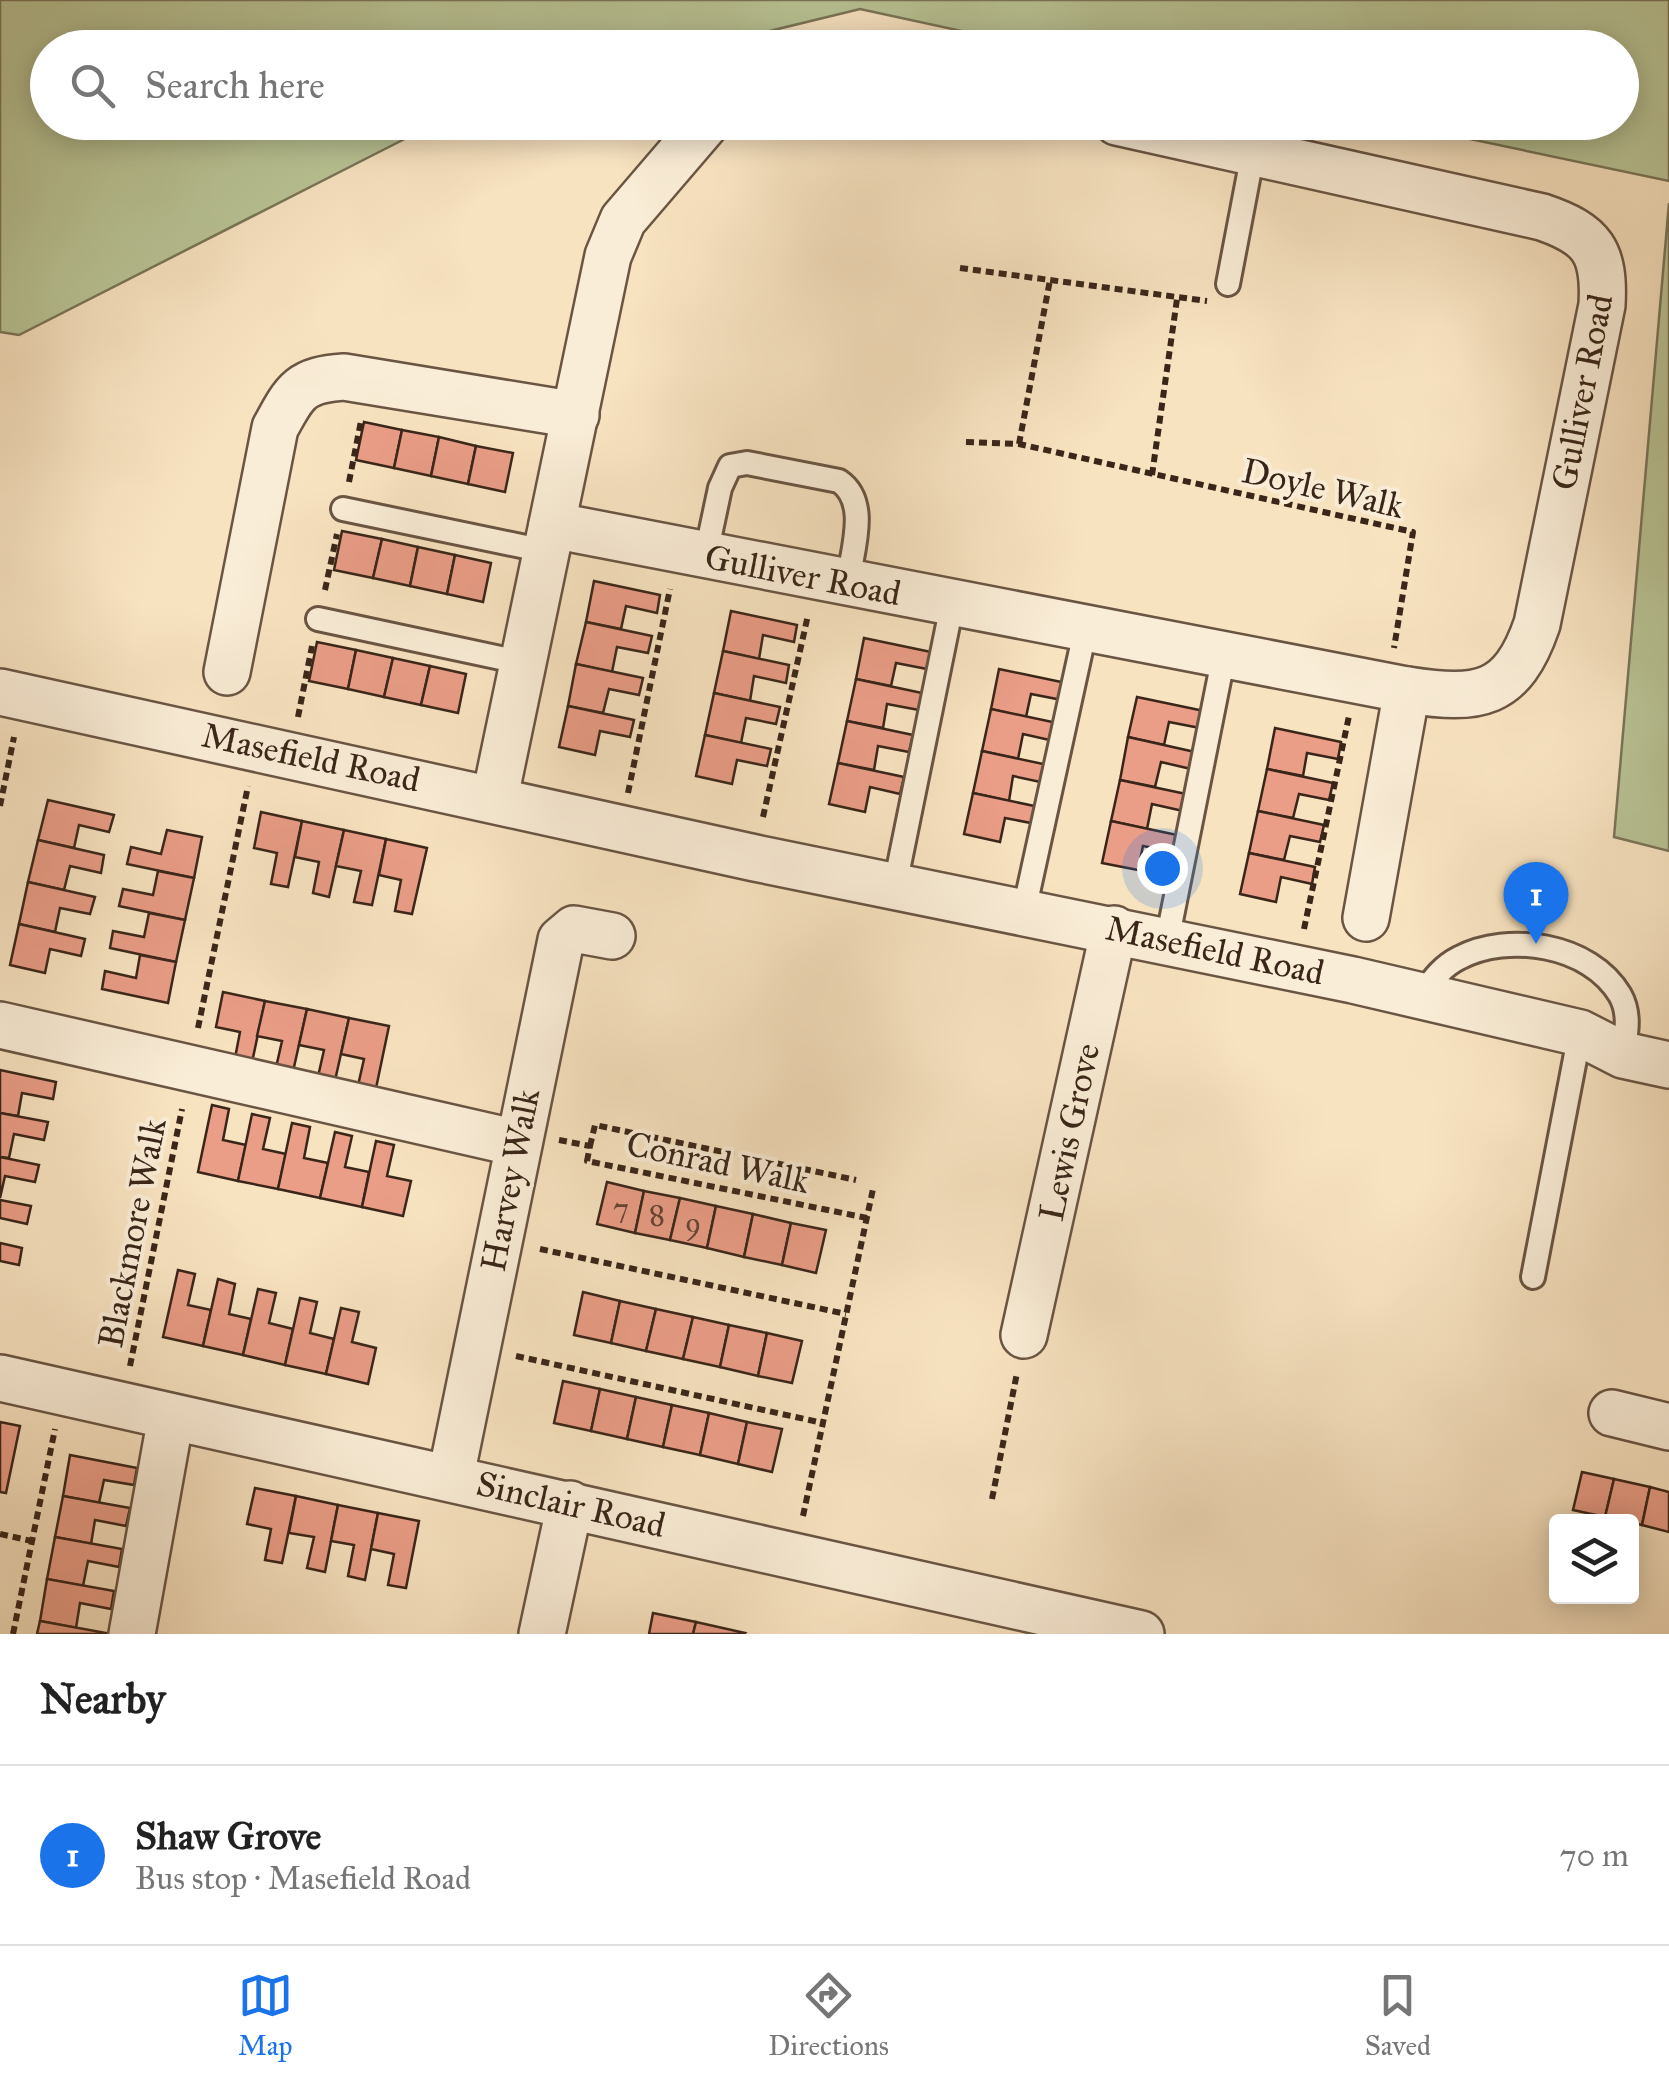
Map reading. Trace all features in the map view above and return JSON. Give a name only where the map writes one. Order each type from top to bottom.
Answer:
[{"type":"street","points":[[495,797],[608,256],[624,220],[692,140]]},
{"type":"street","name":"Gulliver Road","points":[[549,538],[692,553],[1224,655],[1400,677],[1451,697],[1480,694],[1506,682],[1525,658],[1541,605],[1602,305],[1604,275],[1595,250],[1576,229],[1196,140]]},
{"type":"street","points":[[227,672],[275,428],[293,394],[313,379],[344,376],[576,415]]},
{"type":"street","points":[[1366,918],[1400,677]]},
{"type":"street","name":"Masefield Road","points":[[11,694],[495,797],[754,858],[1114,929],[1421,996],[1580,1033],[1624,1056],[1669,1065]]},
{"type":"street","name":"Harvey Walk","points":[[452,1476],[561,940],[574,929],[612,936]]},
{"type":"street","name":"Lewis Grove","points":[[1024,1335],[1114,929]]},
{"type":"street","points":[[0,1025],[190,1070],[518,1138]]},
{"type":"street","name":"Sinclair Road","points":[[0,1378],[452,1476],[794,1556],[967,1616],[1142,1634]]},
{"type":"street","points":[[1612,1413],[1669,1426]]},
{"type":"street","points":[[132,1634],[171,1417]]},
{"type":"street","points":[[542,1634],[570,1504]]},
{"type":"lane","points":[[1228,284],[1253,153]]},
{"type":"lane","points":[[692,553],[730,466],[765,467],[839,482],[851,489],[858,508],[832,580]]},
{"type":"lane","points":[[343,509],[549,538]]},
{"type":"lane","points":[[894,886],[952,605]]},
{"type":"lane","points":[[318,620],[524,663]]},
{"type":"lane","points":[[1024,911],[1086,627]]},
{"type":"lane","points":[[1167,941],[1224,655]]},
{"type":"lane","points":[[1421,996],[1438,972],[1460,958],[1484,948],[1536,944],[1590,963],[1620,994],[1628,1021],[1624,1056]]},
{"type":"lane","points":[[1533,1277],[1580,1033]]},
{"type":"path","points":[[960,268],[1210,302]]},
{"type":"path","points":[[1018,444],[1050,280]]},
{"type":"path","points":[[1152,474],[1177,299]]},
{"type":"path","points":[[190,1070],[274,749],[318,620],[370,381]]},
{"type":"path","name":"Doyle Walk","points":[[966,442],[1018,444],[1413,532],[1400,677]]},
{"type":"path","points":[[620,828],[692,553]]},
{"type":"path","points":[[754,858],[832,580]]},
{"type":"path","points":[[0,806],[11,694]]},
{"type":"path","points":[[1304,932],[1350,712],[1366,715]]},
{"type":"path","name":"Blackmore Walk","points":[[122,1406],[190,1070]]},
{"type":"path","points":[[590,1146],[596,1125],[856,1180]]},
{"type":"path","name":"Conrad Walk","points":[[518,1138],[590,1146],[586,1161],[867,1218]]},
{"type":"path","points":[[794,1556],[873,1189]]},
{"type":"path","points":[[498,1240],[846,1314]]},
{"type":"path","points":[[992,1499],[1024,1335]]},
{"type":"path","points":[[476,1348],[823,1422]]},
{"type":"path","points":[[13,1634],[56,1423]]},
{"type":"path","points":[[0,1534],[32,1540]]},
{"type":"green space","points":[[0,0],[1669,0],[1669,181],[1475,140],[1639,140],[1639,30],[957,30],[860,9],[774,30],[30,30],[30,140],[403,140],[19,335],[0,332]]},
{"type":"green space","points":[[1669,203],[1669,851],[1614,837]]},
{"type":"building","points":[[364,422],[402,430],[394,468],[356,460]]},
{"type":"building","points":[[402,430],[439,437],[431,476],[394,468]]},
{"type":"building","points":[[439,437],[476,446],[468,484],[431,476]]},
{"type":"building","points":[[476,446],[513,453],[505,492],[468,484]]},
{"type":"building","points":[[342,531],[382,539],[373,578],[334,570]]},
{"type":"building","points":[[382,539],[418,547],[410,586],[373,578]]},
{"type":"building","points":[[418,547],[455,555],[447,594],[410,586]]},
{"type":"building","points":[[455,555],[491,563],[483,602],[447,594]]},
{"type":"building","points":[[594,581],[660,595],[657,613],[626,606],[621,629],[586,622]]},
{"type":"building","points":[[731,611],[797,625],[794,642],[763,635],[759,659],[723,651]]},
{"type":"building","points":[[586,622],[652,636],[648,653],[617,647],[612,672],[576,664]]},
{"type":"building","points":[[864,638],[931,652],[927,669],[896,663],[891,686],[856,679]]},
{"type":"building","points":[[317,642],[356,650],[348,689],[309,681]]},
{"type":"building","points":[[356,650],[393,658],[384,697],[348,689]]},
{"type":"building","points":[[723,651],[789,665],[786,683],[754,676],[750,701],[714,693]]},
{"type":"building","points":[[393,658],[430,666],[421,705],[384,697]]},
{"type":"building","points":[[576,664],[643,678],[639,695],[609,689],[603,713],[568,706]]},
{"type":"building","points":[[430,666],[466,674],[458,713],[421,705]]},
{"type":"building","points":[[999,669],[1066,683],[1062,700],[1031,694],[1026,717],[991,709]]},
{"type":"building","points":[[856,679],[922,693],[919,710],[887,704],[883,728],[847,721]]},
{"type":"building","points":[[714,693],[780,707],[776,724],[746,718],[741,743],[705,735]]},
{"type":"building","points":[[1137,697],[1204,711],[1200,728],[1169,722],[1164,745],[1128,737]]},
{"type":"building","points":[[568,706],[634,720],[630,737],[600,731],[595,755],[559,747]]},
{"type":"building","points":[[991,709],[1057,723],[1054,741],[1023,734],[1018,759],[982,751]]},
{"type":"building","points":[[847,721],[913,735],[909,752],[878,746],[874,770],[838,763]]},
{"type":"building","points":[[1275,728],[1341,742],[1338,759],[1307,753],[1303,776],[1267,769]]},
{"type":"building","points":[[705,735],[771,749],[767,766],[737,760],[732,784],[696,776]]},
{"type":"building","points":[[1128,737],[1195,752],[1191,769],[1161,762],[1155,787],[1120,780]]},
{"type":"building","points":[[982,751],[1048,765],[1045,783],[1013,776],[1009,801],[973,793]]},
{"type":"building","points":[[838,763],[904,777],[900,794],[870,787],[865,812],[829,804]]},
{"type":"building","points":[[1267,769],[1333,783],[1329,800],[1299,794],[1293,818],[1258,811]]},
{"type":"building","points":[[1120,780],[1186,794],[1183,811],[1152,804],[1147,829],[1111,821]]},
{"type":"building","points":[[973,793],[1039,807],[1036,824],[1005,818],[1000,842],[964,834]]},
{"type":"building","points":[[48,800],[114,815],[109,832],[79,825],[74,848],[38,840]]},
{"type":"building","points":[[1258,811],[1324,825],[1320,842],[1290,836],[1284,860],[1249,853]]},
{"type":"building","points":[[261,812],[302,821],[288,887],[271,884],[277,853],[254,848]]},
{"type":"building","points":[[302,821],[344,830],[329,897],[313,893],[319,862],[295,857]]},
{"type":"building","points":[[1111,821],[1177,835],[1174,852],[1143,846],[1138,870],[1102,863]]},
{"type":"building","points":[[167,830],[202,837],[194,878],[127,864],[131,847],[161,854]]},
{"type":"building","points":[[344,830],[386,839],[372,905],[354,902],[361,871],[336,866]]},
{"type":"building","points":[[386,839],[427,848],[412,914],[395,911],[401,880],[379,875]]},
{"type":"building","points":[[38,840],[104,855],[101,873],[70,866],[64,890],[28,882]]},
{"type":"building","points":[[1249,853],[1315,867],[1312,884],[1281,877],[1276,902],[1240,894]]},
{"type":"building","points":[[158,871],[194,878],[185,920],[119,906],[123,889],[153,895]]},
{"type":"building","points":[[28,882],[95,897],[90,914],[60,908],[55,932],[19,924]]},
{"type":"building","points":[[149,913],[185,920],[176,962],[110,948],[113,931],[144,937]]},
{"type":"building","points":[[19,924],[85,939],[81,956],[50,949],[45,973],[10,965]]},
{"type":"building","points":[[140,955],[176,962],[168,1003],[102,989],[105,971],[136,978]]},
{"type":"building","points":[[223,992],[265,1001],[251,1067],[234,1063],[240,1032],[216,1027]]},
{"type":"building","points":[[265,1001],[307,1009],[292,1076],[275,1072],[282,1041],[257,1036]]},
{"type":"building","points":[[307,1009],[349,1018],[334,1085],[317,1081],[324,1050],[299,1045]]},
{"type":"building","points":[[349,1018],[389,1026],[375,1093],[357,1090],[364,1059],[341,1054]]},
{"type":"building","points":[[0,1070],[56,1082],[53,1099],[22,1093],[18,1116],[0,1113]]},
{"type":"building","points":[[212,1105],[229,1109],[223,1140],[246,1145],[238,1181],[198,1172]]},
{"type":"building","points":[[0,1113],[48,1122],[44,1140],[14,1134],[9,1158],[0,1157]]},
{"type":"building","points":[[252,1114],[270,1118],[263,1149],[286,1154],[278,1189],[238,1181]]},
{"type":"building","points":[[292,1123],[310,1127],[304,1158],[328,1163],[320,1198],[278,1189]]},
{"type":"building","points":[[335,1132],[352,1136],[345,1167],[369,1172],[362,1207],[320,1198]]},
{"type":"building","points":[[376,1141],[394,1145],[387,1176],[411,1181],[403,1216],[362,1207]]},
{"type":"building","points":[[0,1157],[39,1165],[35,1182],[5,1176],[0,1198]]},
{"type":"building","points":[[607,1182],[644,1191],[635,1233],[597,1224]]},
{"type":"building","points":[[644,1191],[680,1198],[670,1240],[635,1233]]},
{"type":"building","points":[[680,1198],[716,1206],[707,1248],[670,1240]]},
{"type":"building","points":[[0,1200],[31,1206],[27,1224],[0,1218]]},
{"type":"building","points":[[716,1206],[753,1214],[744,1257],[707,1248]]},
{"type":"building","points":[[753,1214],[791,1223],[782,1265],[744,1257]]},
{"type":"building","points":[[791,1223],[826,1230],[816,1273],[782,1265]]},
{"type":"building","points":[[0,1243],[22,1248],[19,1265],[0,1261]]},
{"type":"building","points":[[178,1270],[195,1274],[188,1305],[211,1310],[203,1346],[163,1337]]},
{"type":"building","points":[[218,1279],[235,1284],[229,1314],[251,1319],[243,1355],[203,1346]]},
{"type":"building","points":[[258,1289],[276,1293],[269,1323],[293,1329],[285,1365],[243,1355]]},
{"type":"building","points":[[583,1292],[620,1301],[611,1343],[574,1335]]},
{"type":"building","points":[[300,1298],[317,1302],[310,1333],[334,1339],[326,1374],[285,1365]]},
{"type":"building","points":[[620,1301],[656,1309],[646,1351],[611,1343]]},
{"type":"building","points":[[341,1308],[359,1312],[352,1342],[376,1348],[368,1384],[326,1374]]},
{"type":"building","points":[[656,1309],[693,1317],[683,1359],[646,1351]]},
{"type":"building","points":[[693,1317],[729,1325],[720,1367],[683,1359]]},
{"type":"building","points":[[729,1325],[767,1333],[758,1376],[720,1367]]},
{"type":"building","points":[[767,1333],[802,1341],[792,1383],[758,1376]]},
{"type":"building","points":[[563,1381],[600,1389],[591,1431],[554,1423]]},
{"type":"building","points":[[600,1389],[636,1397],[627,1439],[591,1431]]},
{"type":"building","points":[[636,1397],[672,1405],[663,1447],[627,1439]]},
{"type":"building","points":[[672,1405],[709,1413],[700,1455],[663,1447]]},
{"type":"building","points":[[709,1413],[747,1422],[738,1464],[700,1455]]},
{"type":"building","points":[[0,1422],[20,1426],[6,1493],[0,1492]]},
{"type":"building","points":[[747,1422],[782,1429],[772,1472],[738,1464]]},
{"type":"building","points":[[70,1455],[137,1468],[134,1485],[104,1480],[99,1503],[63,1496]]},
{"type":"building","points":[[1582,1472],[1614,1479],[1606,1514],[1573,1510]]},
{"type":"building","points":[[1614,1479],[1650,1487],[1642,1525],[1639,1514],[1606,1514]]},
{"type":"building","points":[[1650,1487],[1669,1492],[1669,1532],[1642,1525]]},
{"type":"building","points":[[255,1488],[296,1496],[282,1563],[265,1560],[271,1529],[247,1524]]},
{"type":"building","points":[[63,1496],[130,1508],[126,1526],[95,1520],[91,1544],[55,1537]]},
{"type":"building","points":[[296,1496],[338,1505],[325,1572],[307,1568],[314,1537],[289,1533]]},
{"type":"building","points":[[338,1505],[378,1513],[365,1580],[348,1576],[354,1545],[331,1541]]},
{"type":"building","points":[[378,1513],[419,1521],[406,1588],[388,1585],[394,1554],[371,1549]]},
{"type":"building","points":[[55,1537],[122,1549],[119,1567],[88,1561],[83,1586],[47,1579]]},
{"type":"building","points":[[47,1579],[114,1591],[111,1609],[80,1603],[76,1628],[40,1621]]},
{"type":"building","points":[[653,1613],[696,1622],[693,1634],[649,1634]]},
{"type":"building","points":[[40,1621],[106,1633],[106,1634],[37,1634]]},
{"type":"building","points":[[696,1622],[745,1633],[693,1634]]},
{"type":"place","name":"Shaw Grove","points":[[1536,944]]}]
